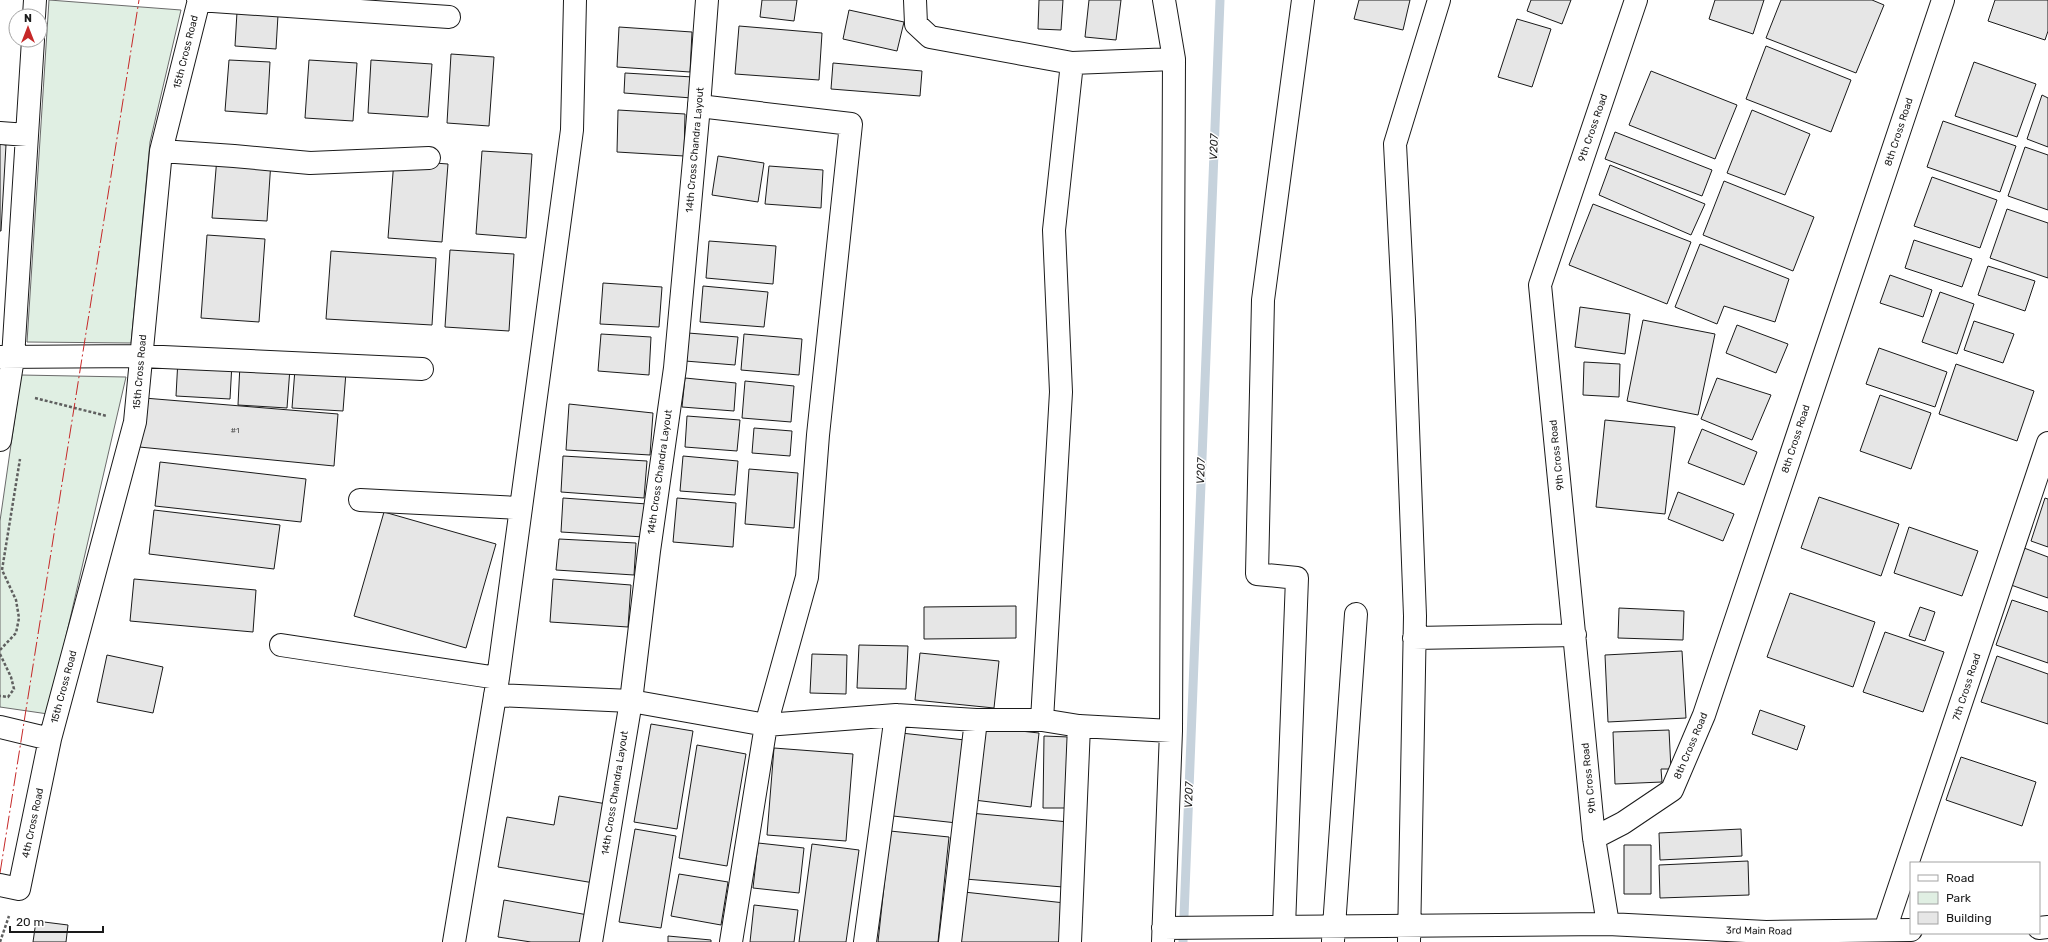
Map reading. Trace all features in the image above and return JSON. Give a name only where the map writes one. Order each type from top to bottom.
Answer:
[{"type":"street","points":[[199,0],[448,17]]},
{"type":"street","name":"15th Cross Road","points":[[50,739],[135,422],[161,151],[199,0]]},
{"type":"street","points":[[454,942],[496,686],[572,130],[575,0]]},
{"type":"street","name":"14th Cross Chandra Layout","points":[[591,942],[630,701],[649,550],[675,368],[699,106],[707,0]]},
{"type":"street","points":[[915,0],[916,24],[930,37],[1072,63],[1174,59]]},
{"type":"street","points":[[1164,0],[1174,59],[1171,731],[1165,933]]},
{"type":"street","points":[[1272,932],[1297,578],[1257,574],[1259,464],[1262,408],[1263,300],[1303,0]]},
{"type":"street","points":[[1409,934],[1414,638],[1405,343],[1395,144],[1439,0]]},
{"type":"street","name":"9th Cross Road","points":[[1608,924],[1594,838],[1540,285],[1636,0]]},
{"type":"street","name":"8th Cross Road","points":[[1594,838],[1623,823],[1672,790],[1704,715],[1943,0]]},
{"type":"street","points":[[0,440],[27,135],[32,48]]},
{"type":"street","points":[[1042,720],[1061,392],[1054,230],[1072,63]]},
{"type":"street","points":[[699,106],[851,124],[818,435],[807,577],[766,725],[731,942]]},
{"type":"street","points":[[0,133],[27,135]]},
{"type":"street","points":[[161,151],[234,156],[310,164],[429,158]]},
{"type":"street","points":[[7,357],[141,356],[422,369]]},
{"type":"street","name":"7th Cross Road","points":[[1885,930],[2048,443]]},
{"type":"street","points":[[360,500],[520,508]]},
{"type":"street","points":[[1333,934],[1356,614]]},
{"type":"street","points":[[1414,638],[1575,635]]},
{"type":"street","points":[[281,645],[496,686],[630,701],[766,725],[896,715],[976,720],[1042,720],[1079,726],[1171,731]]},
{"type":"street","points":[[865,942],[896,715]]},
{"type":"street","points":[[950,942],[976,720]]},
{"type":"street","points":[[1070,942],[1079,726]]},
{"type":"street","points":[[0,727],[50,739]]},
{"type":"street","name":"4th Cross Road","points":[[0,885],[19,889],[50,739]]},
{"type":"street","name":"3rd Main Road","points":[[1165,933],[1272,932],[1409,934],[1608,924],[1766,932],[1910,930]]},
{"type":"path","points":[[30,397],[135,422]]},
{"type":"path","points":[[0,650],[16,633],[19,618],[16,600],[2,570],[22,452]]},
{"type":"path","points":[[0,654],[11,677],[14,689],[8,697],[0,696]]},
{"type":"green space","points":[[49,0],[181,10],[150,142],[131,343],[27,342],[46,48],[48,48]]},
{"type":"green space","points":[[21,375],[126,377],[48,714],[0,707],[0,521]]},
{"type":"building","points":[[762,0],[797,0],[794,21],[760,17]]},
{"type":"building","points":[[1039,0],[1063,0],[1061,30],[1038,29]]},
{"type":"building","points":[[1089,0],[1121,0],[1116,40],[1085,37]]},
{"type":"building","points":[[1359,0],[1410,0],[1403,30],[1354,19]]},
{"type":"building","points":[[1531,0],[1571,0],[1562,24],[1527,11]]},
{"type":"building","points":[[1715,0],[1764,0],[1753,34],[1709,19]]},
{"type":"building","points":[[1781,0],[1872,0],[1884,5],[1856,73],[1766,38]]},
{"type":"building","points":[[1995,0],[2048,0],[2048,31],[2045,40],[1988,21]]},
{"type":"building","points":[[849,10],[904,22],[897,51],[843,39]]},
{"type":"building","points":[[237,12],[278,15],[276,49],[235,46]]},
{"type":"building","points":[[1517,19],[1551,29],[1532,87],[1498,77]]},
{"type":"building","points":[[739,26],[822,33],[819,80],[735,74]]},
{"type":"building","points":[[619,27],[692,32],[690,72],[617,67]]},
{"type":"building","points":[[1766,46],[1851,80],[1831,132],[1746,99]]},
{"type":"building","points":[[451,54],[494,57],[489,126],[447,123]]},
{"type":"building","points":[[229,60],[270,62],[267,114],[225,111]]},
{"type":"building","points":[[309,60],[357,63],[353,121],[305,118]]},
{"type":"building","points":[[371,60],[432,64],[428,117],[368,113]]},
{"type":"building","points":[[1974,62],[2036,84],[2017,137],[1955,116]]},
{"type":"building","points":[[833,63],[922,71],[920,96],[831,89]]},
{"type":"building","points":[[1651,71],[1737,105],[1715,159],[1629,125]]},
{"type":"building","points":[[625,73],[693,77],[692,98],[624,93]]},
{"type":"building","points":[[2042,95],[2048,98],[2048,147],[2027,139]]},
{"type":"building","points":[[618,110],[685,114],[684,156],[617,152]]},
{"type":"building","points":[[1752,110],[1810,134],[1785,195],[1727,173]]},
{"type":"building","points":[[1943,121],[2016,146],[2000,192],[1927,167]]},
{"type":"building","points":[[1615,132],[1712,170],[1702,196],[1605,159]]},
{"type":"building","points":[[0,144],[6,145],[1,231],[0,231]]},
{"type":"building","points":[[2025,147],[2048,155],[2048,210],[2008,196]]},
{"type":"building","points":[[482,151],[532,154],[526,238],[476,234]]},
{"type":"building","points":[[718,156],[764,163],[758,202],[712,195]]},
{"type":"building","points":[[217,157],[271,161],[267,221],[212,218]]},
{"type":"building","points":[[394,160],[448,164],[442,242],[388,238]]},
{"type":"building","points":[[1610,165],[1705,204],[1691,235],[1599,195]]},
{"type":"building","points":[[769,166],[823,170],[821,208],[765,204]]},
{"type":"building","points":[[1932,177],[1997,200],[1980,248],[1914,226]]},
{"type":"building","points":[[1724,181],[1814,217],[1793,271],[1703,235]]},
{"type":"building","points":[[1593,204],[1691,242],[1667,304],[1569,265]]},
{"type":"building","points":[[2007,209],[2048,223],[2048,278],[1990,258]]},
{"type":"building","points":[[207,235],[265,239],[259,322],[201,318]]},
{"type":"building","points":[[1914,240],[1972,259],[1962,287],[1905,268]]},
{"type":"building","points":[[709,241],[776,246],[773,284],[706,278]]},
{"type":"building","points":[[1700,244],[1789,279],[1775,322],[1724,306],[1717,324],[1675,307]]},
{"type":"building","points":[[450,250],[514,254],[509,331],[445,327]]},
{"type":"building","points":[[331,251],[436,258],[432,325],[326,319]]},
{"type":"building","points":[[1988,266],[2035,281],[2025,311],[1978,295]]},
{"type":"building","points":[[1890,275],[1932,290],[1923,317],[1880,303]]},
{"type":"building","points":[[603,283],[662,287],[659,327],[600,324]]},
{"type":"building","points":[[703,286],[768,292],[764,327],[700,322]]},
{"type":"building","points":[[1940,292],[1974,304],[1957,354],[1922,342]]},
{"type":"building","points":[[1580,307],[1630,314],[1625,354],[1575,347]]},
{"type":"building","points":[[1643,320],[1715,334],[1698,415],[1627,401]]},
{"type":"building","points":[[1974,321],[2014,334],[2003,363],[1964,350]]},
{"type":"building","points":[[1737,325],[1788,344],[1776,373],[1726,353]]},
{"type":"building","points":[[688,333],[738,337],[735,365],[685,361]]},
{"type":"building","points":[[601,334],[651,337],[649,375],[598,371]]},
{"type":"building","points":[[744,334],[802,339],[799,375],[741,370]]},
{"type":"building","points":[[1879,348],[1947,372],[1935,407],[1866,384]]},
{"type":"building","points":[[178,359],[232,363],[230,399],[176,396]]},
{"type":"building","points":[[1584,362],[1620,364],[1619,397],[1583,395]]},
{"type":"building","points":[[240,364],[290,368],[287,408],[238,405]]},
{"type":"building","points":[[1956,364],[2034,391],[2017,441],[1939,414]]},
{"type":"building","points":[[295,369],[346,372],[343,411],[292,408]]},
{"type":"building","points":[[685,378],[736,383],[734,411],[682,407]]},
{"type":"building","points":[[1717,378],[1771,395],[1752,440],[1701,419]]},
{"type":"building","points":[[745,381],[794,386],[791,422],[742,418]]},
{"type":"building","points":[[1880,395],[1931,413],[1911,469],[1860,451]]},
{"type":"building","points":[[144,398],[338,414],[334,466],[129,446]]},
{"type":"building","points":[[569,404],[653,413],[650,455],[566,450]]},
{"type":"building","points":[[687,416],[740,420],[737,451],[685,447]]},
{"type":"building","points":[[1605,420],[1675,427],[1665,514],[1596,507]]},
{"type":"building","points":[[754,428],[792,431],[790,456],[752,453]]},
{"type":"building","points":[[1702,429],[1757,452],[1744,485],[1688,463]]},
{"type":"building","points":[[563,456],[647,461],[644,498],[561,492]]},
{"type":"building","points":[[683,456],[738,461],[735,495],[680,491]]},
{"type":"building","points":[[160,462],[306,479],[301,522],[155,506]]},
{"type":"building","points":[[749,469],[798,473],[794,528],[745,524]]},
{"type":"building","points":[[1678,492],[1734,514],[1723,541],[1668,519]]},
{"type":"building","points":[[1819,497],[1899,524],[1881,576],[1801,548]]},
{"type":"building","points":[[563,498],[647,504],[644,537],[561,532]]},
{"type":"building","points":[[677,498],[736,503],[733,547],[673,542]]},
{"type":"building","points":[[2045,498],[2048,499],[2048,547],[2031,541]]},
{"type":"building","points":[[154,510],[280,525],[274,569],[149,554]]},
{"type":"building","points":[[384,512],[496,544],[466,648],[354,616]]},
{"type":"building","points":[[1909,527],[1978,551],[1962,596],[1894,573]]},
{"type":"building","points":[[559,539],[636,543],[634,575],[556,570]]},
{"type":"building","points":[[2024,548],[2048,557],[2048,598],[2011,585]]},
{"type":"building","points":[[134,579],[256,590],[253,632],[130,621]]},
{"type":"building","points":[[553,579],[631,585],[628,627],[550,622]]},
{"type":"building","points":[[1790,593],[1875,622],[1853,687],[1767,657]]},
{"type":"building","points":[[2012,600],[2048,612],[2048,663],[1996,645]]},
{"type":"building","points":[[1016,606],[1016,638],[924,639],[924,607]]},
{"type":"building","points":[[1920,607],[1935,612],[1925,641],[1909,636]]},
{"type":"building","points":[[1619,608],[1684,611],[1683,640],[1618,638]]},
{"type":"building","points":[[1885,632],[1944,652],[1923,712],[1863,692]]},
{"type":"building","points":[[859,645],[908,646],[906,689],[857,688]]},
{"type":"building","points":[[1682,651],[1686,718],[1608,722],[1605,655]]},
{"type":"building","points":[[920,653],[999,661],[994,708],[915,700]]},
{"type":"building","points":[[812,654],[847,655],[846,694],[810,693]]},
{"type":"building","points":[[107,655],[163,667],[153,713],[97,702]]},
{"type":"building","points":[[1997,656],[2048,674],[2048,724],[1981,702]]},
{"type":"building","points":[[1760,710],[1805,726],[1797,750],[1752,734]]},
{"type":"building","points":[[651,724],[693,731],[677,829],[634,822]]},
{"type":"building","points":[[983,727],[1039,733],[1031,807],[974,800]]},
{"type":"building","points":[[1669,730],[1671,769],[1661,769],[1662,782],[1615,784],[1613,732]]},
{"type":"building","points":[[901,733],[965,740],[957,823],[893,816]]},
{"type":"building","points":[[1044,736],[1069,737],[1069,808],[1043,808]]},
{"type":"building","points":[[697,745],[746,754],[727,866],[679,858]]},
{"type":"building","points":[[774,748],[853,754],[846,841],[767,835]]},
{"type":"building","points":[[1961,757],[2036,782],[2022,826],[1946,800]]},
{"type":"building","points":[[559,796],[607,804],[594,883],[498,867],[507,817],[554,825]]},
{"type":"building","points":[[970,813],[1069,822],[1063,887],[965,879]]},
{"type":"building","points":[[635,829],[676,836],[661,928],[619,922]]},
{"type":"building","points":[[1741,829],[1742,856],[1660,860],[1659,833]]},
{"type":"building","points":[[890,831],[949,837],[938,942],[878,942]]},
{"type":"building","points":[[758,843],[804,848],[799,893],[753,888]]},
{"type":"building","points":[[812,844],[859,850],[846,942],[799,942]]},
{"type":"building","points":[[1624,845],[1651,845],[1651,894],[1624,894]]},
{"type":"building","points":[[1748,861],[1749,895],[1660,898],[1659,865]]},
{"type":"building","points":[[679,874],[728,882],[721,925],[671,916]]},
{"type":"building","points":[[964,892],[1065,903],[1061,942],[958,942]]},
{"type":"building","points":[[504,900],[588,915],[583,942],[531,942],[498,937]]},
{"type":"building","points":[[754,905],[798,910],[794,942],[750,942]]},
{"type":"building","points":[[36,921],[68,925],[66,942],[33,942]]},
{"type":"building","points":[[668,936],[711,940],[711,942],[668,942]]},
{"type":"waterway","name":"V207","points":[[1183,942],[1220,0]]},
{"type":"power","points":[[0,873],[139,0]]}]
